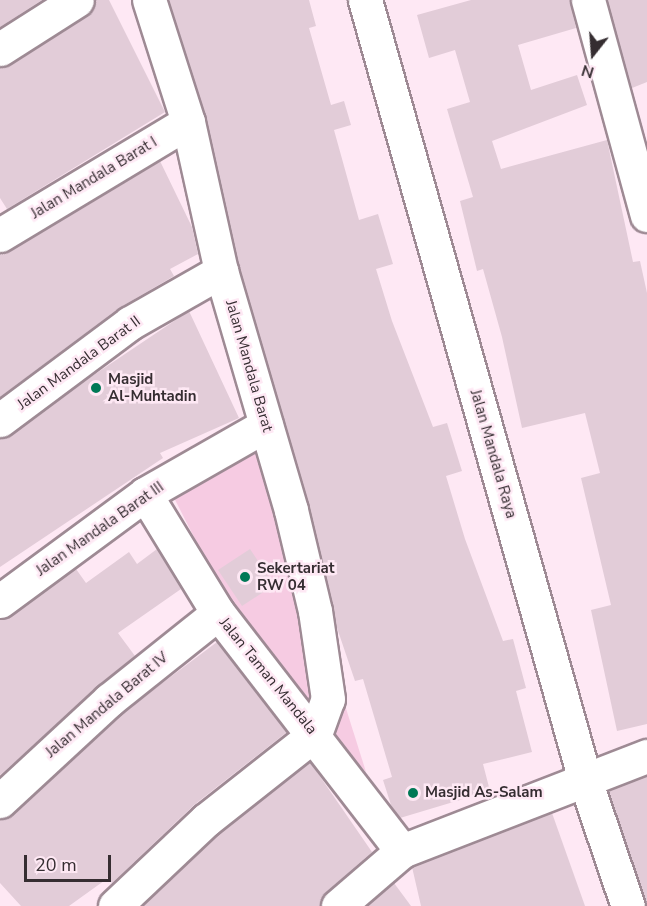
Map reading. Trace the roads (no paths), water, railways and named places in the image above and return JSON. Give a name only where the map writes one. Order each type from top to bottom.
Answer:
[{"type":"street","points":[[0,49],[77,0]]},
{"type":"street","name":"Jalan Mandala Barat","points":[[149,0],[188,122],[221,271],[266,425],[315,611],[328,686],[325,713],[315,734]]},
{"type":"street","name":"Jalan Mandala Raya","points":[[364,0],[585,780],[628,906]]},
{"type":"street","points":[[588,0],[636,125],[647,215]]},
{"type":"street","name":"Jalan Mandala Barat I","points":[[0,235],[188,122]]},
{"type":"street","name":"Jalan Mandala Barat II","points":[[0,420],[130,323],[221,271]]},
{"type":"street","name":"Jalan Mandala Barat III","points":[[0,601],[145,494],[266,425]]},
{"type":"street","name":"Jalan Taman Mandala","points":[[145,494],[218,614],[315,734],[402,851]]},
{"type":"street","name":"Jalan Mandala Barat IV","points":[[0,801],[109,700],[218,614]]},
{"type":"street","points":[[115,906],[206,820],[315,734]]},
{"type":"street","points":[[338,906],[402,851],[647,756]]},
{"type":"place","name":"Masjid Al-Muhtadin","points":[[96,388]]},
{"type":"place","name":"Sekertariat RW 04","points":[[245,577]]},
{"type":"place","name":"Masjid As-Salam","points":[[413,793]]}]
